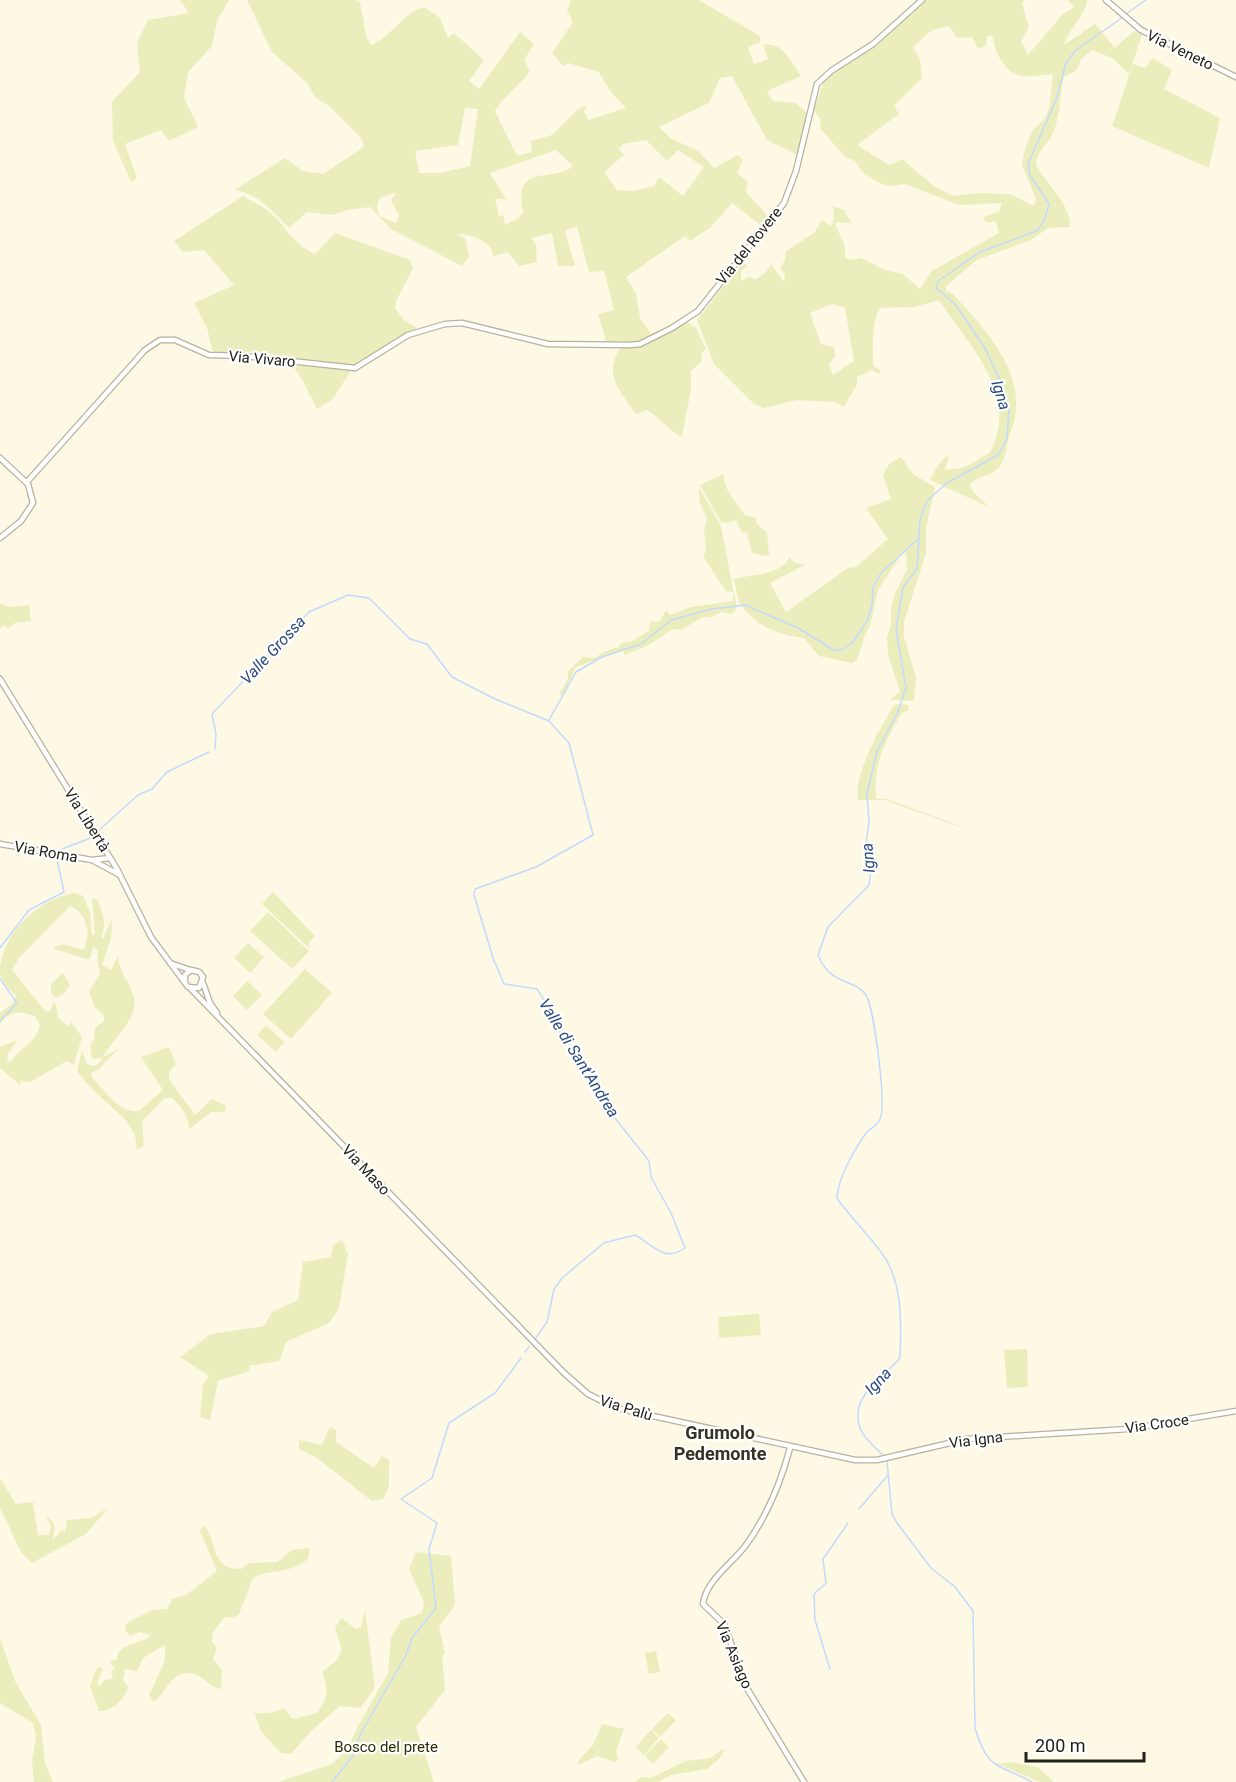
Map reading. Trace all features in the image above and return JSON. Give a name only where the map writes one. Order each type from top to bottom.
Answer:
[{"type":"street","name":"Via del Rovere","points":[[548,344],[640,344],[694,316],[784,203],[801,153],[817,84],[831,71],[873,44],[922,0]]},
{"type":"street","name":"Via Veneto","points":[[1106,0],[1125,20],[1146,33],[1236,77]]},
{"type":"street","name":"Via Vivaro","points":[[27,482],[145,350],[160,340],[175,339],[210,355],[244,356],[355,368],[408,335],[445,324],[457,323],[548,344]]},
{"type":"street","points":[[0,458],[27,482],[33,498],[31,508],[0,538]]},
{"type":"street","name":"Via Libertà","points":[[0,679],[103,845],[151,937],[185,983]]},
{"type":"street","name":"Via Roma","points":[[0,844],[94,859],[110,858]]},
{"type":"street","name":"Via Roma","points":[[94,859],[103,845]]},
{"type":"street","points":[[103,865],[110,858]]},
{"type":"street","name":"Via Roma","points":[[94,859],[120,875]]},
{"type":"street","points":[[170,963],[202,974],[210,1003],[222,1020]]},
{"type":"street","points":[[191,970],[185,975],[185,983],[222,1020]]},
{"type":"street","points":[[189,988],[196,989],[203,983]]},
{"type":"street","name":"Via Maso","points":[[222,1020],[511,1319]]},
{"type":"street","name":"Via Palù","points":[[511,1319],[564,1373],[600,1402],[616,1408],[790,1448],[855,1460],[879,1459]]},
{"type":"street","name":"Via Croce","points":[[1077,1432],[1128,1429],[1236,1411]]},
{"type":"street","name":"Via Igna","points":[[879,1459],[967,1439],[1077,1432]]},
{"type":"street","name":"Via Asiago","points":[[790,1448],[776,1492],[765,1513],[745,1546],[705,1592],[703,1604],[724,1623],[748,1690],[804,1782]]},
{"type":"green space","points":[[180,0],[229,0],[217,21],[212,46],[188,72],[184,97],[198,127],[169,141],[161,130],[125,144],[137,178],[131,182],[113,141],[112,102],[140,72],[137,43],[148,20],[189,13]]},
{"type":"green space","points":[[247,0],[356,0],[360,2],[366,36],[371,45],[410,14],[424,7],[440,18],[448,38],[454,33],[484,60],[469,81],[479,89],[520,32],[534,44],[524,60],[530,71],[495,111],[517,156],[532,152],[531,141],[552,135],[577,110],[587,105],[584,111],[588,120],[626,108],[610,91],[599,72],[568,63],[563,66],[552,53],[573,22],[567,11],[571,0],[699,0],[760,36],[760,42],[748,47],[754,64],[768,59],[763,45],[776,46],[786,54],[801,76],[767,91],[773,101],[796,103],[809,115],[800,156],[767,140],[732,76],[720,78],[709,103],[659,127],[670,138],[698,151],[714,168],[738,155],[743,160],[737,173],[748,182],[746,192],[770,218],[763,227],[732,203],[711,227],[690,241],[685,236],[626,277],[636,294],[640,318],[653,337],[636,344],[607,344],[598,314],[614,310],[604,271],[589,272],[577,226],[565,231],[575,266],[558,266],[552,233],[532,238],[536,245],[537,262],[519,266],[508,252],[493,256],[485,242],[468,235],[457,234],[466,239],[469,257],[462,266],[391,229],[370,207],[347,210],[333,215],[307,212],[289,228],[258,199],[234,190],[285,158],[303,171],[323,174],[364,147],[362,139],[328,105],[316,98],[307,83],[272,52]],"holes":[[[465,108],[478,109],[470,166],[440,173],[419,173],[415,151],[458,145]],[[646,140],[667,161],[678,150],[704,167],[683,196],[659,177],[654,186],[634,191],[617,190],[604,172],[624,155],[619,149],[623,144]],[[556,150],[573,166],[555,174],[529,180],[521,196],[523,212],[519,218],[505,225],[503,215],[499,216],[495,199],[506,199],[490,173]],[[396,193],[391,200],[399,216],[396,223],[379,216],[377,207],[380,197]]]},
{"type":"green space","points":[[926,0],[1026,0],[1022,3],[1029,27],[1021,41],[1028,55],[1062,15],[1074,7],[1068,0],[1087,0],[1084,11],[1064,45],[1095,24],[1115,48],[1134,31],[1142,35],[1129,74],[1112,58],[1092,50],[1081,59],[1077,70],[1064,77],[1054,130],[1036,164],[1062,201],[1070,227],[1048,228],[1031,240],[977,260],[946,286],[946,291],[953,294],[991,339],[1011,373],[1015,392],[1016,411],[1003,462],[997,470],[977,479],[970,485],[973,492],[989,507],[930,480],[946,456],[949,457],[945,469],[951,470],[969,465],[990,452],[998,430],[999,410],[995,390],[987,370],[939,300],[914,307],[880,308],[874,328],[873,365],[881,371],[880,374],[871,370],[857,377],[857,384],[844,407],[835,402],[797,400],[764,408],[754,404],[714,364],[697,320],[744,260],[747,267],[741,270],[741,281],[749,277],[756,279],[766,272],[771,264],[784,282],[785,274],[780,268],[785,260],[786,251],[814,233],[822,220],[831,226],[834,220],[833,206],[844,210],[851,223],[837,222],[835,224],[845,246],[845,258],[853,260],[861,258],[885,270],[903,274],[920,289],[932,271],[999,233],[996,221],[987,223],[983,217],[999,212],[1002,203],[959,205],[905,184],[893,186],[881,184],[864,174],[855,161],[845,157],[820,128],[821,120],[814,110],[823,83],[830,75],[877,45],[902,19]],"holes":[[[949,26],[957,38],[972,37],[978,49],[986,45],[987,37],[991,35],[996,51],[1003,62],[1008,69],[1020,76],[1053,74],[1049,109],[1045,118],[1032,131],[1022,165],[1036,199],[1034,206],[1009,194],[980,193],[954,196],[935,187],[902,159],[889,165],[857,145],[899,114],[894,106],[922,78],[920,60],[913,47],[932,30]],[[832,304],[845,308],[854,361],[833,375],[829,364],[835,356],[834,347],[821,344],[810,313]]]},
{"type":"green space","points":[[1153,58],[1172,70],[1164,89],[1220,118],[1209,168],[1112,126],[1133,64],[1145,68]]},
{"type":"green space","points":[[243,196],[268,211],[300,245],[315,254],[335,233],[410,260],[413,268],[396,301],[395,308],[403,319],[417,328],[353,367],[333,399],[317,409],[294,367],[287,360],[268,353],[213,352],[207,328],[194,303],[234,285],[204,250],[183,252],[174,241]]},
{"type":"green space","points":[[687,322],[696,328],[706,349],[701,354],[702,361],[691,371],[691,390],[680,436],[647,410],[636,414],[619,390],[613,375],[613,367],[620,349],[648,343]]},
{"type":"green space","points":[[901,457],[913,474],[935,487],[926,528],[926,553],[904,622],[904,637],[916,677],[914,701],[890,700],[900,692],[888,654],[887,637],[891,625],[891,607],[907,570],[906,552],[901,555],[878,590],[870,626],[857,660],[852,663],[819,656],[804,638],[786,635],[762,625],[748,614],[740,603],[734,579],[773,571],[780,568],[789,557],[795,563],[805,565],[770,583],[786,612],[848,568],[856,567],[888,539],[866,508],[891,499],[883,475],[889,464]]},
{"type":"green space","points":[[724,474],[725,485],[734,501],[745,515],[756,518],[756,523],[767,533],[769,555],[752,553],[747,532],[742,533],[736,520],[728,523],[721,522],[700,485]]},
{"type":"green space","points":[[699,487],[721,526],[737,609],[731,614],[721,612],[712,617],[703,617],[681,630],[673,629],[649,645],[624,655],[624,650],[576,667],[562,698],[560,692],[568,679],[568,671],[583,657],[595,658],[603,652],[619,647],[621,643],[630,642],[649,631],[650,622],[660,621],[666,610],[670,615],[691,607],[733,601],[733,592],[726,591],[703,556],[706,549],[704,529],[707,519],[699,501]]},
{"type":"green space","points":[[0,603],[9,607],[29,605],[31,621],[15,623],[8,629],[5,625],[0,629]]},
{"type":"green space","points":[[895,704],[908,705],[909,710],[901,714],[881,755],[876,775],[876,799],[887,799],[960,827],[885,800],[858,800],[860,777],[864,764]]},
{"type":"green space","points":[[273,892],[315,936],[309,943],[310,949],[262,904]]},
{"type":"green space","points":[[75,893],[83,896],[90,912],[92,935],[95,934],[92,898],[97,900],[102,913],[104,928],[101,937],[103,939],[112,919],[111,938],[102,965],[111,970],[118,956],[120,967],[133,995],[134,1004],[129,1020],[103,1057],[118,1049],[99,1069],[91,1073],[92,1077],[119,1105],[125,1109],[139,1111],[163,1090],[141,1057],[169,1047],[176,1064],[169,1072],[169,1079],[195,1115],[212,1099],[226,1106],[225,1112],[211,1112],[189,1129],[188,1120],[181,1108],[172,1098],[165,1098],[142,1121],[144,1146],[137,1150],[135,1135],[126,1120],[91,1088],[77,1071],[82,1051],[87,1064],[95,1066],[102,1060],[102,1058],[92,1059],[90,1046],[94,1040],[95,1028],[104,1021],[104,1016],[95,1007],[89,992],[100,974],[97,960],[98,950],[93,947],[90,958],[87,959],[54,949],[63,944],[83,950],[86,944],[87,931],[84,919],[76,909],[70,906],[19,958],[12,970],[46,1012],[50,1011],[53,1003],[56,1004],[58,1017],[68,1027],[71,1022],[82,1037],[74,1065],[67,1061],[30,1082],[21,1081],[20,1085],[0,1068],[0,1047],[17,1040],[8,1054],[7,1061],[11,1062],[31,1042],[40,1026],[36,1017],[21,1012],[7,1016],[0,1025],[0,1013],[12,1004],[16,996],[4,983],[0,973],[7,945],[14,932],[35,910],[61,896]]},
{"type":"green space","points":[[268,912],[309,951],[292,969],[250,931]]},
{"type":"green space","points":[[248,943],[264,957],[250,973],[234,958]]},
{"type":"green space","points":[[305,969],[332,993],[291,1039],[263,1014]]},
{"type":"green space","points":[[63,973],[70,985],[64,994],[56,998],[51,993],[51,984]]},
{"type":"green space","points":[[247,981],[262,995],[247,1010],[233,996]]},
{"type":"green space","points":[[266,1025],[284,1042],[276,1052],[257,1035]]},
{"type":"green space","points":[[342,1240],[348,1254],[339,1308],[329,1323],[286,1342],[279,1361],[249,1366],[250,1371],[218,1381],[210,1420],[200,1417],[203,1385],[209,1376],[180,1357],[211,1334],[264,1326],[272,1312],[298,1300],[303,1262],[331,1257],[333,1245]]},
{"type":"green space","points":[[759,1314],[761,1335],[719,1338],[718,1317]]},
{"type":"green space","points":[[1027,1349],[1028,1387],[1007,1388],[1004,1350]]},
{"type":"green space","points":[[330,1427],[336,1430],[336,1442],[374,1468],[382,1456],[389,1460],[389,1486],[383,1499],[372,1501],[317,1458],[299,1449],[299,1440],[322,1445]]},
{"type":"green space","points":[[0,1478],[16,1504],[33,1502],[38,1535],[49,1535],[51,1526],[46,1516],[54,1524],[52,1541],[62,1529],[65,1533],[67,1520],[91,1518],[108,1508],[86,1534],[32,1563],[21,1552],[0,1508]]},
{"type":"green space","points":[[203,1525],[208,1530],[219,1559],[231,1568],[241,1569],[249,1563],[277,1562],[292,1550],[309,1548],[309,1558],[286,1570],[253,1578],[239,1614],[233,1618],[225,1617],[213,1632],[212,1642],[217,1648],[213,1659],[222,1670],[221,1689],[193,1674],[182,1674],[172,1680],[153,1702],[149,1695],[165,1661],[165,1645],[143,1658],[137,1671],[125,1669],[123,1680],[128,1687],[124,1696],[113,1707],[99,1711],[90,1686],[97,1668],[103,1669],[97,1683],[100,1686],[104,1680],[113,1679],[111,1671],[115,1668],[110,1662],[117,1659],[122,1649],[151,1635],[139,1632],[130,1636],[125,1630],[127,1623],[152,1610],[167,1609],[172,1599],[186,1595],[217,1571],[200,1531]]},
{"type":"green space","name":"Bosco del prete","points":[[416,1552],[451,1556],[455,1605],[439,1627],[445,1653],[442,1656],[445,1690],[416,1727],[434,1782],[278,1782],[332,1764],[348,1749],[388,1673],[391,1638],[401,1620],[422,1613],[424,1602],[409,1569]]},
{"type":"green space","points":[[365,1610],[375,1688],[360,1708],[340,1706],[310,1732],[291,1754],[281,1753],[262,1733],[254,1713],[272,1713],[284,1708],[293,1719],[317,1713],[326,1694],[322,1672],[337,1660],[342,1649],[335,1628],[341,1618],[356,1629],[361,1627]]},
{"type":"green space","points":[[0,1638],[15,1681],[41,1725],[45,1763],[53,1782],[34,1782],[32,1761],[36,1737],[33,1723],[0,1703]]},
{"type":"green space","points":[[656,1651],[660,1672],[649,1674],[645,1653]]},
{"type":"green space","points":[[668,1713],[676,1720],[660,1737],[652,1729]]},
{"type":"green space","points":[[602,1724],[624,1729],[616,1751],[618,1760],[615,1762],[597,1756],[578,1765],[579,1760],[593,1745]]},
{"type":"green space","points":[[651,1730],[659,1738],[644,1755],[636,1747]]},
{"type":"green space","points":[[661,1739],[669,1747],[653,1764],[645,1756]]},
{"type":"green space","points":[[725,1748],[720,1758],[707,1769],[671,1775],[658,1782],[634,1782],[642,1777],[651,1778],[686,1761],[710,1758]]},
{"type":"green space","points":[[1010,1762],[1038,1767],[1054,1782],[1040,1782],[997,1764]]},
{"type":"waterway","name":"Igna","points":[[1126,14],[1146,0]]},
{"type":"waterway","name":"Igna","points":[[885,1457],[864,1436],[858,1417],[863,1397],[900,1358],[901,1321],[896,1284],[887,1261],[837,1198],[840,1182],[852,1155],[867,1132],[880,1119],[882,1096],[879,1058],[867,997],[857,987],[830,973],[818,955],[828,927],[869,885],[871,870],[865,851],[869,822],[867,794],[877,751],[897,714],[906,688],[896,629],[903,587],[917,569],[920,520],[927,501],[947,483],[998,455],[1007,439],[1009,409],[1002,385],[985,348],[955,304],[936,288],[938,281],[980,252],[1037,231],[1045,219],[1049,204],[1030,175],[1028,164],[1056,100],[1066,63],[1076,50],[1123,17]]},
{"type":"waterway","points":[[549,720],[576,672],[602,657],[641,644],[671,620],[712,609],[745,605],[798,628],[834,650],[842,650],[852,643],[867,621],[872,605],[873,587],[881,573],[917,540]]},
{"type":"waterway","name":"Valle di Sant'Andrea","points":[[215,749],[216,734],[212,714],[309,612],[348,595],[369,598],[410,639],[427,644],[452,677],[495,699],[549,721],[569,743],[593,835],[536,867],[475,889],[474,895],[493,958],[504,984],[537,989],[551,1011],[560,1032],[588,1069],[611,1113],[649,1161],[651,1177],[671,1213],[685,1248],[671,1254],[665,1253],[635,1235],[604,1243],[563,1277],[554,1289],[547,1322],[535,1339]]},
{"type":"waterway","points":[[98,831],[138,795],[152,789],[167,772],[209,752]]},
{"type":"waterway","name":"Valle Grossa","points":[[57,851],[93,837]]},
{"type":"waterway","name":"Valle Grossa","points":[[0,948],[29,910],[64,892],[56,855]]},
{"type":"waterway","name":"Valle Grossa","points":[[0,979],[17,1003],[0,1021]]},
{"type":"waterway","name":"Valle di Sant'Andrea","points":[[525,1352],[529,1347]]},
{"type":"waterway","name":"Valle di Sant'Andrea","points":[[332,1782],[352,1757],[360,1735],[406,1655],[412,1638],[436,1608],[429,1549],[437,1523],[401,1499],[432,1478],[449,1423],[495,1393],[521,1358]]},
{"type":"waterway","name":"Igna","points":[[887,1461],[892,1514],[897,1523],[931,1568],[955,1587],[973,1611],[975,1728],[984,1752],[995,1764],[1032,1782]]},
{"type":"waterway","points":[[859,1509],[888,1475]]},
{"type":"waterway","points":[[830,1669],[815,1620],[814,1594],[826,1583],[823,1559],[848,1523]]},
{"type":"district","name":"Grumolo Pedemonte","points":[[720,1442]]}]
